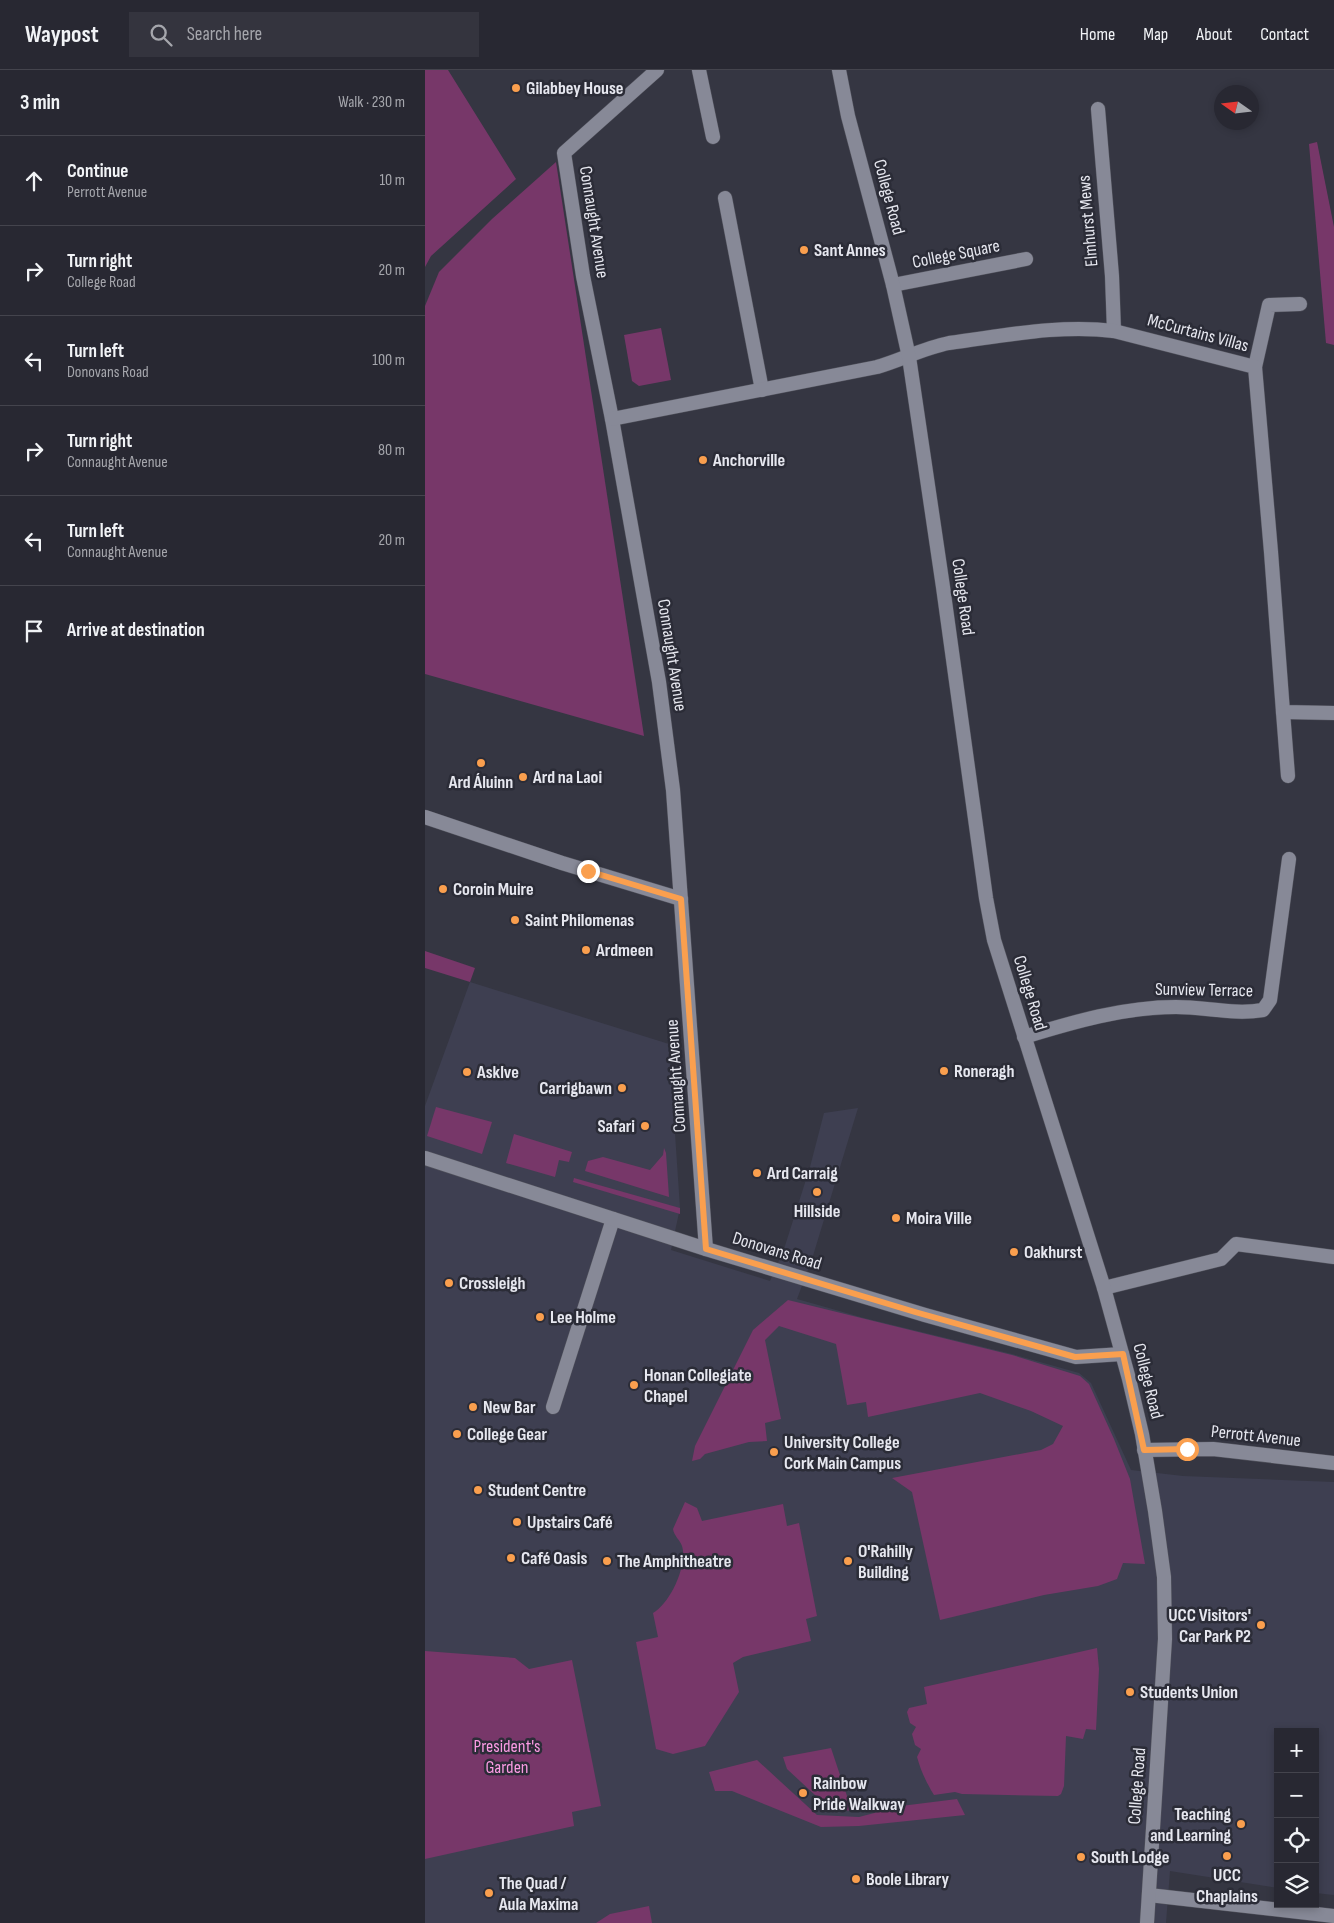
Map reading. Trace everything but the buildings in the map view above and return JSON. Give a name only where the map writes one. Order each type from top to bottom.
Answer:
[{"type":"street","name":"Connaught Avenue","points":[[657,70],[564,153],[583,276],[612,419],[659,682],[673,790],[706,1249]]},
{"type":"street","points":[[699,70],[713,137]]},
{"type":"street","name":"College Road","points":[[839,70],[848,116],[893,285],[909,357],[986,898],[994,940],[1123,1354],[1144,1450],[1161,1547],[1165,1610],[1147,1923]]},
{"type":"street","name":"Elmhurst Mews","points":[[1098,109],[1114,331]]},
{"type":"street","points":[[725,198],[762,390]]},
{"type":"street","name":"College Square","points":[[893,285],[1026,259]]},
{"type":"street","points":[[1255,368],[1269,305],[1300,304]]},
{"type":"street","name":"McCurtains Villas","points":[[909,357],[932,347],[969,341],[1065,329],[1090,328],[1114,331],[1255,368],[1289,776]]},
{"type":"street","points":[[612,419],[877,367],[909,357]]},
{"type":"street","points":[[1283,712],[1334,712]]},
{"type":"street","points":[[425,817],[562,863],[681,899]]},
{"type":"street","name":"Sunview Terrace","points":[[1024,1037],[1125,1010],[1177,1007],[1249,1012],[1263,1010],[1270,1000],[1289,858]]},
{"type":"street","name":"Donovans Road","points":[[425,1158],[706,1249],[918,1313],[1075,1357],[1123,1354]]},
{"type":"street","points":[[553,1407],[613,1219]]},
{"type":"street","points":[[1104,1288],[1221,1259],[1236,1244],[1334,1257]]},
{"type":"street","name":"Perrott Avenue","points":[[1144,1450],[1213,1449],[1334,1463]]},
{"type":"street","points":[[1149,1896],[1334,1916]]},
{"type":"shaded area","name":"University College Cork Main Campus","points":[[470,982],[669,1044],[680,1208],[671,1250],[770,1281],[784,1249],[810,1167],[824,1113],[858,1108],[812,1259],[797,1299],[1079,1373],[1091,1383],[1131,1470],[1183,1476],[1334,1482],[1334,1895],[1319,1893],[1319,1728],[1274,1728],[1274,1887],[1170,1871],[1166,1923],[425,1923],[425,1106]]},
{"type":"green space","points":[[425,70],[448,70],[516,179],[431,256],[425,267]]},
{"type":"green space","points":[[1317,142],[1334,227],[1334,345],[1326,343],[1309,144]]},
{"type":"green space","points":[[556,162],[644,736],[425,674],[425,306],[439,272],[492,219]]},
{"type":"green space","points":[[661,328],[671,380],[639,386],[632,381],[624,335]]},
{"type":"green space","points":[[425,951],[475,968],[470,982],[425,968]]},
{"type":"green space","points":[[436,1107],[492,1122],[482,1154],[427,1136]]},
{"type":"green space","points":[[514,1134],[572,1152],[569,1162],[559,1160],[555,1177],[506,1163]]},
{"type":"green space","points":[[664,1148],[669,1197],[585,1171],[588,1161],[603,1157],[650,1170],[663,1155]]},
{"type":"green space","points":[[574,1178],[680,1208],[680,1214],[573,1182]]},
{"type":"green space","points":[[788,1300],[1012,1355],[1080,1376],[1089,1384],[1130,1479],[1145,1564],[1123,1563],[1117,1579],[1098,1586],[1044,1595],[940,1620],[912,1492],[892,1478],[1041,1450],[1053,1444],[1063,1426],[1031,1411],[980,1393],[868,1417],[866,1402],[847,1405],[836,1344],[779,1326],[765,1340],[781,1419],[765,1423],[767,1441],[749,1442],[705,1454],[700,1459],[692,1461],[695,1446],[753,1330]]},
{"type":"green space","points":[[685,1502],[697,1508],[702,1521],[783,1504],[787,1526],[799,1523],[817,1616],[806,1619],[811,1641],[743,1657],[733,1663],[739,1692],[705,1746],[673,1754],[656,1749],[636,1642],[658,1637],[653,1613],[666,1601],[680,1573],[683,1554],[682,1546],[673,1529]]},
{"type":"green space","points":[[1097,1648],[1099,1669],[1096,1730],[1086,1729],[1083,1739],[1066,1736],[1064,1786],[1061,1794],[1058,1796],[962,1794],[955,1792],[934,1795],[917,1757],[921,1749],[915,1745],[912,1734],[916,1727],[910,1723],[907,1712],[909,1708],[927,1704],[924,1687]]},
{"type":"green space","name":"President's Garden","points":[[425,1651],[515,1658],[529,1669],[572,1660],[601,1806],[572,1812],[574,1826],[425,1859]]},
{"type":"green space","points":[[831,1748],[852,1811],[829,1808],[787,1769],[783,1757]]},
{"type":"green space","points":[[757,1760],[817,1815],[859,1817],[901,1806],[957,1799],[965,1815],[859,1826],[821,1827],[732,1791],[715,1791],[709,1772]]},
{"type":"green space","points":[[649,1906],[652,1923],[596,1923],[610,1914]]},
{"type":"place","name":"Gilabbey House","points":[[516,88]]},
{"type":"place","name":"Sant Annes","points":[[804,250]]},
{"type":"place","name":"Anchorville","points":[[703,460]]},
{"type":"place","name":"Ard Áluinn","points":[[481,763]]},
{"type":"place","name":"Ard na Laoi","points":[[523,777]]},
{"type":"place","name":"Coroin Muire","points":[[443,889]]},
{"type":"place","name":"Saint Philomenas","points":[[515,920]]},
{"type":"place","name":"Ardmeen","points":[[586,950]]},
{"type":"place","name":"Roneragh","points":[[944,1071]]},
{"type":"place","name":"Asklve","points":[[467,1072]]},
{"type":"place","name":"Carrigbawn","points":[[622,1088]]},
{"type":"place","name":"Safari","points":[[645,1126]]},
{"type":"place","name":"Ard Carraig","points":[[757,1173]]},
{"type":"place","name":"Hillside","points":[[817,1192]]},
{"type":"place","name":"Moira Ville","points":[[896,1218]]},
{"type":"place","name":"Oakhurst","points":[[1014,1252]]},
{"type":"place","name":"Crossleigh","points":[[449,1283]]},
{"type":"place","name":"Lee Holme","points":[[540,1317]]},
{"type":"place","name":"Honan Collegiate Chapel","points":[[634,1385]]},
{"type":"place","name":"New Bar","points":[[473,1407]]},
{"type":"place","name":"College Gear","points":[[457,1434]]},
{"type":"place","name":"University College Cork Main Campus","points":[[774,1452]]},
{"type":"place","name":"Student Centre","points":[[478,1490]]},
{"type":"place","name":"Upstairs Café","points":[[517,1522]]},
{"type":"place","name":"Café Oasis","points":[[511,1558]]},
{"type":"place","name":"The Amphitheatre","points":[[607,1561]]},
{"type":"place","name":"O'Rahilly Building","points":[[848,1561]]},
{"type":"place","name":"UCC Visitors' Car Park P2","points":[[1261,1625]]},
{"type":"place","name":"Students Union","points":[[1130,1692]]},
{"type":"place","name":"Rainbow Pride Walkway","points":[[803,1793]]},
{"type":"place","name":"Teaching and Learning","points":[[1241,1824]]},
{"type":"place","name":"UCC Chaplains","points":[[1227,1856]]},
{"type":"place","name":"South Lodge","points":[[1081,1857]]},
{"type":"place","name":"Boole Library","points":[[856,1879]]},
{"type":"place","name":"The Quad / Aula Maxima","points":[[489,1893]]},
{"type":"route","points":[[588,871],[681,899],[706,1249],[915,1312],[1075,1357],[1123,1354],[1144,1450],[1187,1449]]}]
